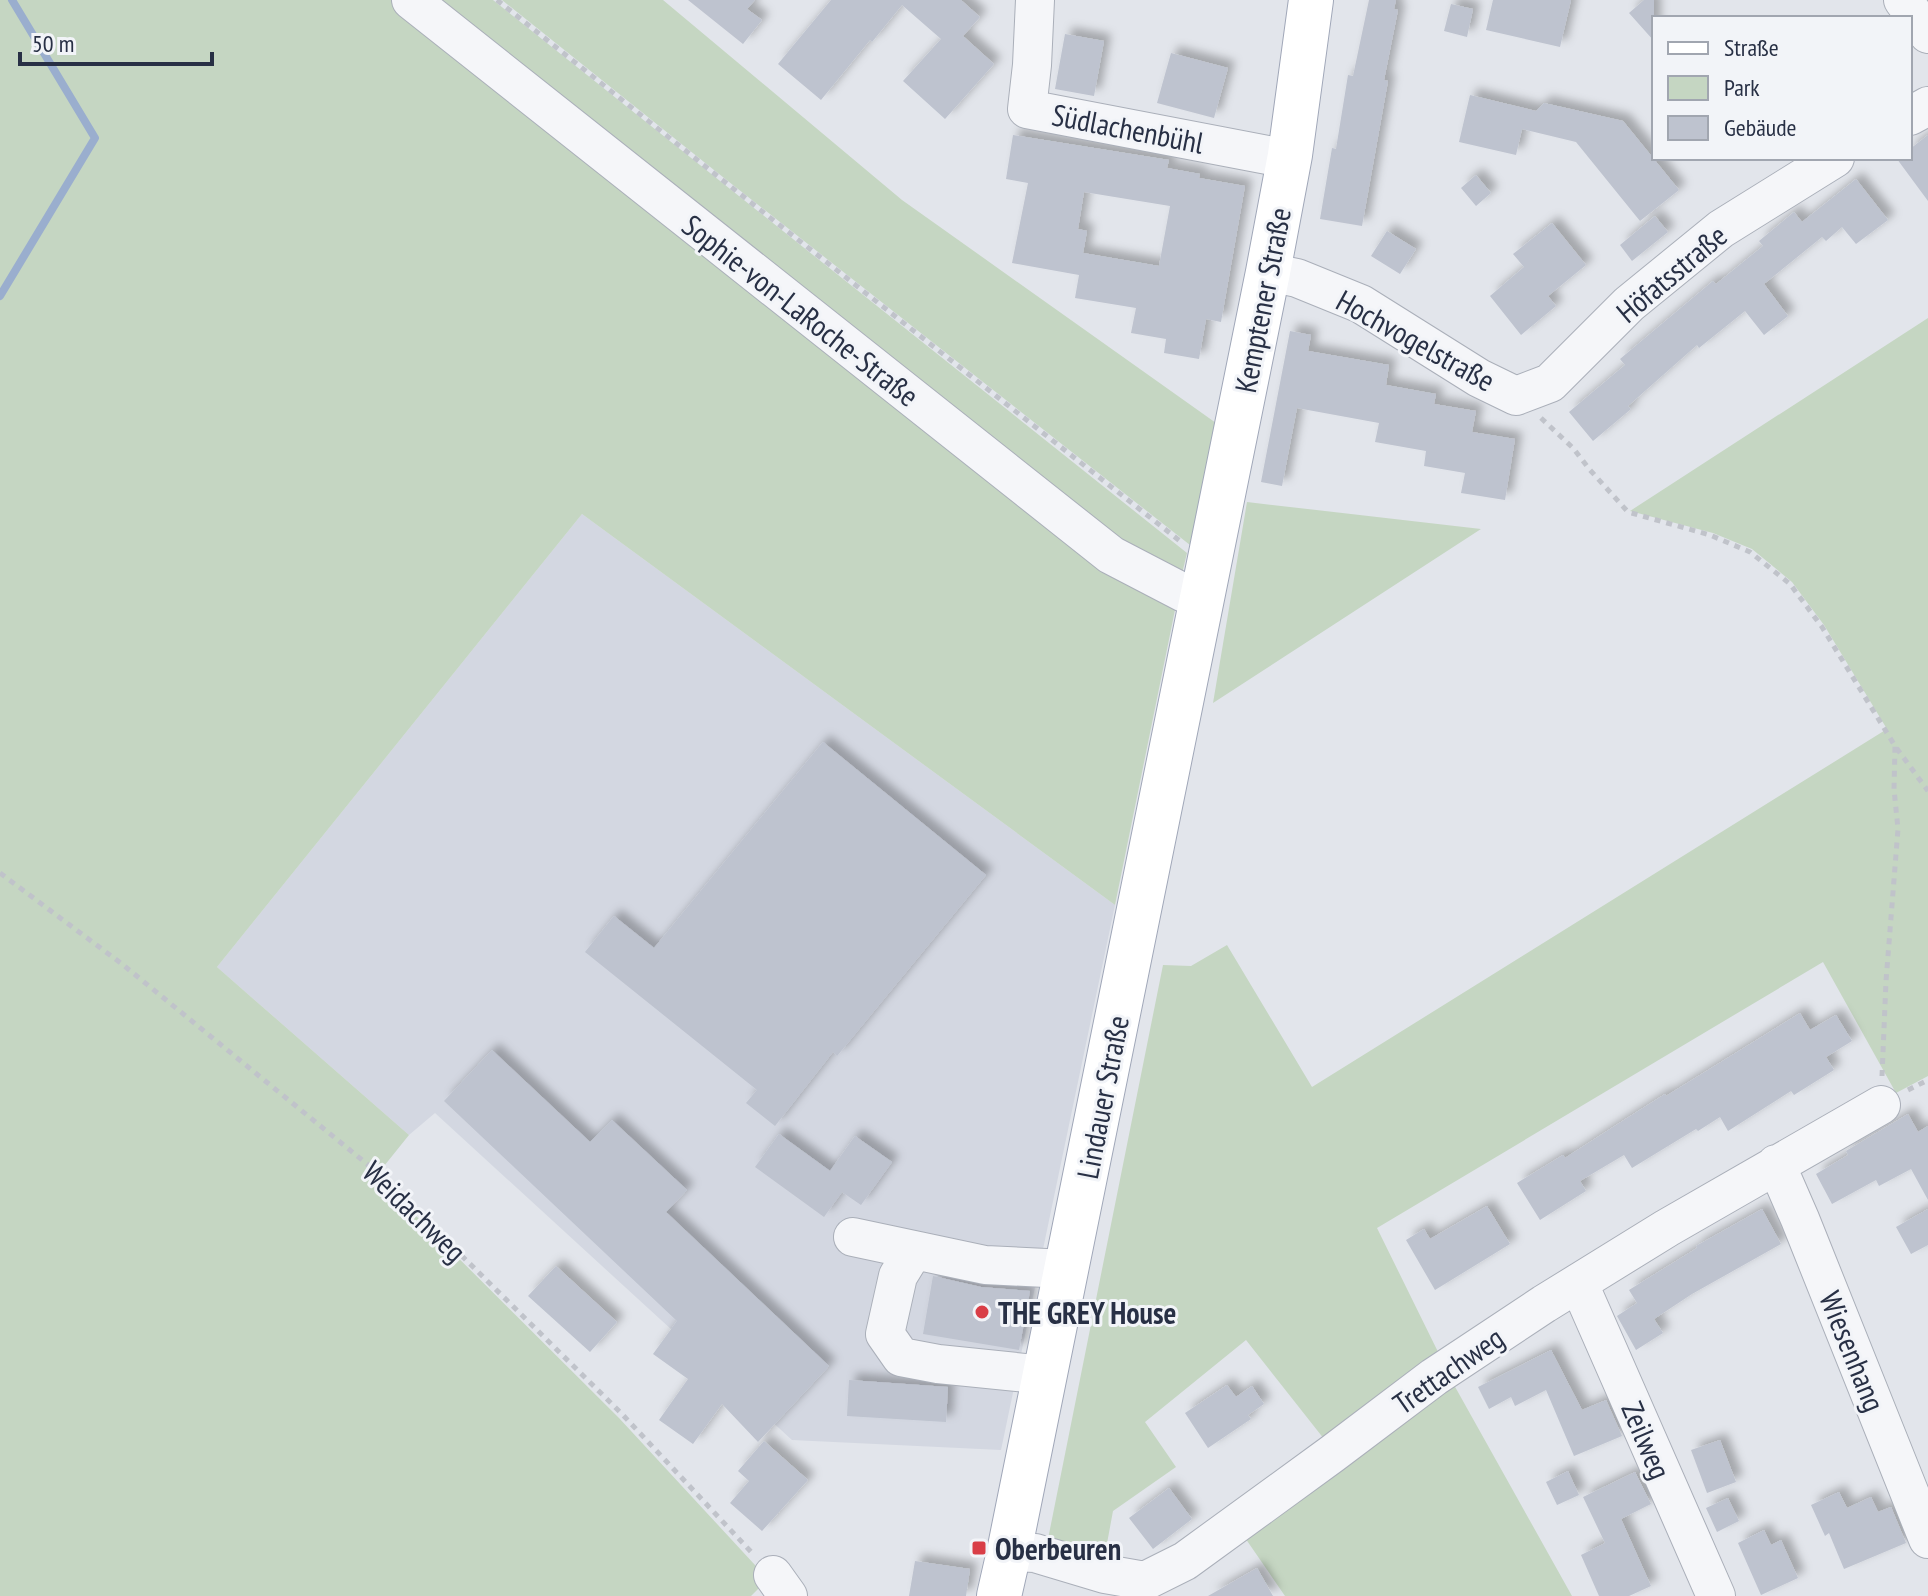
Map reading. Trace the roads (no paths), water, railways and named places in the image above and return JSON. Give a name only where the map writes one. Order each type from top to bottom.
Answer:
[{"type":"main road","name":"Kemptener Straße","points":[[1203,597],[1290,155],[1311,0]]},
{"type":"main road","name":"Lindauer Straße","points":[[999,1596],[1203,597]]},
{"type":"street","name":"Sophie-von-LaRoche-Straße","points":[[411,0],[1111,555],[1184,593],[1203,597]]},
{"type":"street","name":"Südlachenbühl","points":[[1035,0],[1027,109],[1273,156],[1290,155]]},
{"type":"street","points":[[1903,0],[1928,34]]},
{"type":"street","name":"Höfatsstraße","points":[[1516,396],[1550,383],[1629,304],[1721,229],[1832,160]]},
{"type":"street","name":"Hochvogelstraße","points":[[1268,272],[1297,278],[1361,304],[1479,378],[1516,396]]},
{"type":"street","name":"Trettachweg","points":[[1009,1552],[1035,1553],[1105,1574],[1145,1581],[1185,1561],[1434,1377],[1544,1304],[1667,1228],[1881,1105]]},
{"type":"street","name":"Wiesenhang","points":[[1776,1164],[1913,1460],[1928,1539]]},
{"type":"street","points":[[853,1237],[985,1265],[1067,1270]]},
{"type":"street","points":[[914,1250],[898,1276],[885,1334],[901,1357],[1045,1375]]},
{"type":"street","name":"Zeilweg","points":[[1579,1284],[1716,1596]]},
{"type":"waterway","points":[[0,296],[95,138],[12,0]]},
{"type":"place","name":"THE GREY House","points":[[982,1312]]},
{"type":"place","name":"Oberbeuren","points":[[979,1548]]}]
